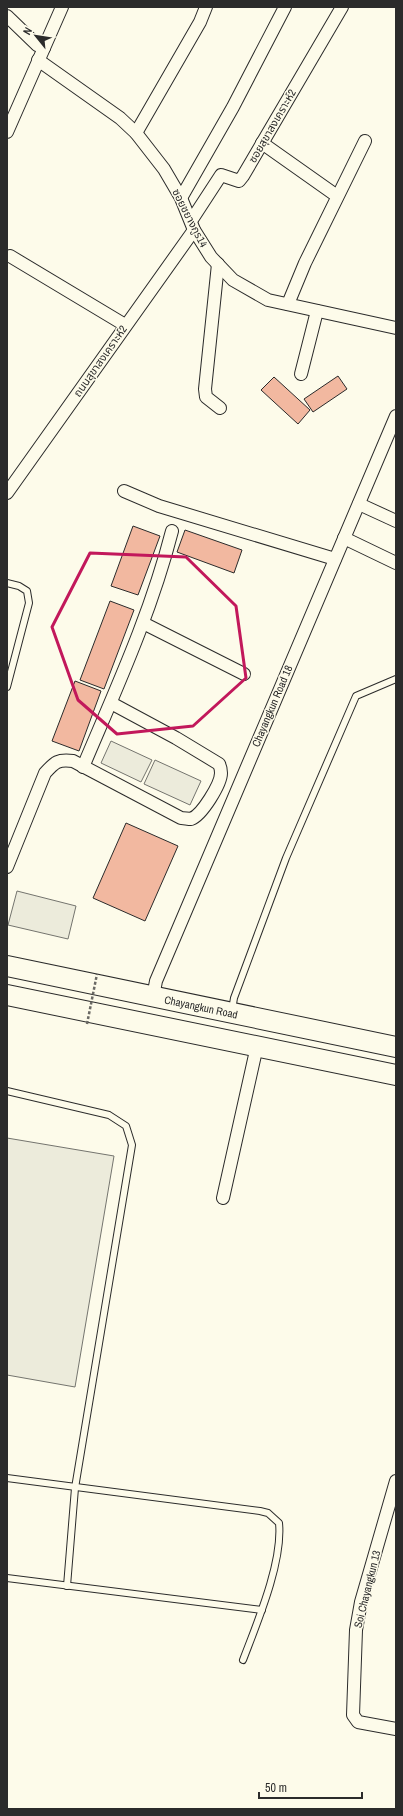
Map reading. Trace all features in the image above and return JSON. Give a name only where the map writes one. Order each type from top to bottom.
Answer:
[{"type":"main road","name":"Chayangkun Road","points":[[7,966],[396,1047]]},
{"type":"main road","points":[[7,995],[396,1076]]},
{"type":"street","points":[[7,132],[62,7]]},
{"type":"street","points":[[136,133],[200,22],[206,7]]},
{"type":"street","points":[[181,198],[233,107],[285,7]]},
{"type":"street","name":"ซอยสุขาสงเคราะห์2","points":[[192,225],[221,175],[225,175],[239,181],[243,176],[342,7]]},
{"type":"street","points":[[7,16],[37,45],[44,48]]},
{"type":"street","name":"ซอยชยางกูร14","points":[[38,60],[120,118],[136,133],[164,169],[181,198],[192,225],[211,257],[233,280],[268,300],[396,328]]},
{"type":"street","points":[[288,304],[337,196],[365,141]]},
{"type":"street","points":[[262,143],[337,196]]},
{"type":"street","name":"ถนนสุขาสงเคราะห์2","points":[[7,493],[125,325],[192,225]]},
{"type":"street","points":[[10,256],[125,325]]},
{"type":"street","points":[[218,264],[205,389],[206,397],[220,408]]},
{"type":"street","points":[[301,374],[317,311]]},
{"type":"street","name":"Chayangkun Road 18","points":[[153,997],[159,974],[396,416]]},
{"type":"street","points":[[124,491],[159,506],[335,559]]},
{"type":"street","points":[[359,504],[396,522]]},
{"type":"street","points":[[83,767],[111,703],[143,623],[172,531]]},
{"type":"street","points":[[344,538],[396,563]]},
{"type":"street","points":[[143,623],[244,674]]},
{"type":"street","points":[[7,867],[45,773],[53,764],[62,760],[73,761],[181,818],[190,819],[201,812],[220,780],[221,772],[219,764],[211,758],[111,703]]},
{"type":"street","points":[[223,1198],[257,1046]]},
{"type":"street","name":"Soi Chayangkun 13","points":[[396,1482],[361,1602],[356,1630],[353,1715],[358,1722],[396,1729]]},
{"type":"lane","points":[[7,583],[19,586],[27,592],[29,603],[7,688]]},
{"type":"lane","points":[[231,1013],[234,998],[286,858],[356,696],[396,679]]},
{"type":"lane","points":[[7,1091],[109,1115],[126,1126],[132,1145],[75,1488],[67,1586]]},
{"type":"lane","points":[[7,1478],[268,1513],[280,1523],[280,1533],[273,1569],[262,1610],[243,1660]]},
{"type":"lane","points":[[7,1578],[262,1610]]},
{"type":"path","points":[[87,1024],[97,974]]},
{"type":"highlighted area","points":[[90,553],[186,557],[236,606],[246,678],[193,726],[117,734],[78,700],[52,627]]},
{"type":"shaded area","points":[[111,741],[152,760],[141,782],[101,763]]},
{"type":"shaded area","points":[[155,760],[201,781],[190,805],[144,784]]},
{"type":"shaded area","points":[[17,891],[76,906],[68,939],[8,925]]},
{"type":"shaded area","points":[[7,1138],[114,1156],[75,1387],[7,1375]]},
{"type":"building","points":[[338,376],[347,389],[313,412],[304,399]]},
{"type":"building","points":[[274,377],[310,410],[298,424],[261,390]]},
{"type":"building","points":[[133,526],[160,536],[138,595],[111,586]]},
{"type":"building","points":[[185,530],[242,550],[234,573],[177,552]]},
{"type":"building","points":[[110,601],[134,610],[104,689],[80,680]]},
{"type":"building","points":[[75,681],[101,691],[79,751],[52,741]]},
{"type":"building","points":[[126,823],[178,846],[145,921],[93,898]]}]
